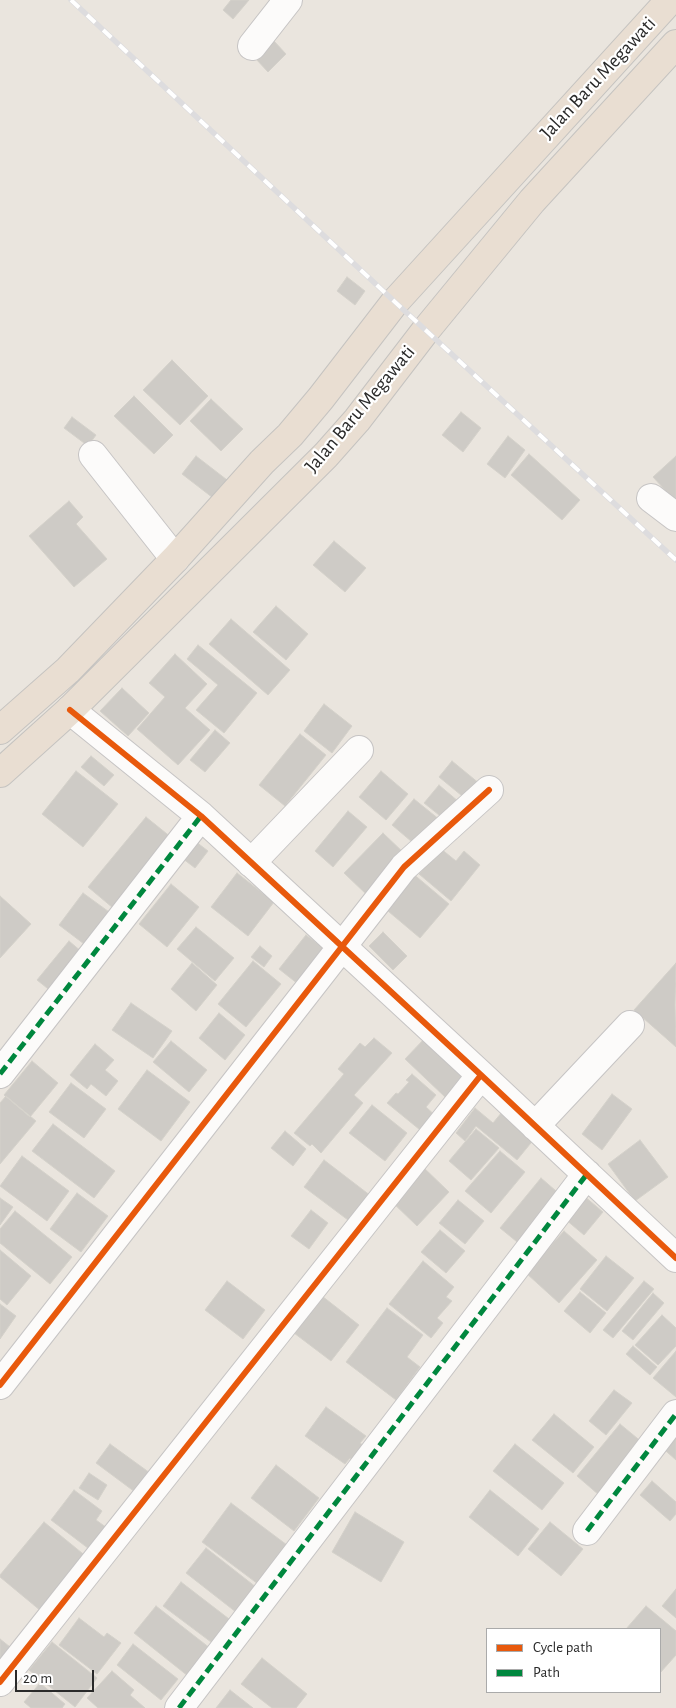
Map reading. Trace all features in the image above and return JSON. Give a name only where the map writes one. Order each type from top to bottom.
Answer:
[{"type":"highway","name":"Jalan Baru Megawati","points":[[0,730],[68,670],[175,559],[321,398],[395,302],[670,0]]},
{"type":"highway","name":"Jalan Baru Megawati","points":[[0,773],[70,710],[326,455],[357,420],[426,330],[532,201],[676,44]]},
{"type":"street","points":[[252,46],[288,0]]},
{"type":"street","points":[[93,455],[175,559]]},
{"type":"street","points":[[651,498],[676,517]]},
{"type":"street","points":[[70,710],[201,816],[482,1075],[676,1258]]},
{"type":"street","points":[[251,863],[360,750]]},
{"type":"street","points":[[0,1385],[404,867],[489,790]]},
{"type":"street","points":[[0,1074],[201,816]]},
{"type":"street","points":[[535,1126],[630,1025]]},
{"type":"street","points":[[0,1682],[482,1075]]},
{"type":"street","points":[[179,1708],[586,1174]]},
{"type":"street","points":[[587,1531],[676,1414]]},
{"type":"building","points":[[231,0],[249,0],[233,19],[223,10]]},
{"type":"building","points":[[274,41],[286,54],[268,72],[255,58]]},
{"type":"building","points":[[347,277],[365,291],[355,305],[337,291]]},
{"type":"building","points":[[172,360],[208,396],[180,425],[143,390]]},
{"type":"building","points":[[134,396],[173,435],[154,454],[114,416]]},
{"type":"building","points":[[211,399],[243,429],[221,451],[190,421]]},
{"type":"building","points":[[461,412],[481,428],[463,452],[442,435]]},
{"type":"building","points":[[72,417],[96,435],[88,446],[64,428]]},
{"type":"building","points":[[508,436],[525,450],[505,478],[487,464]]},
{"type":"building","points":[[529,454],[580,500],[562,520],[511,475]]},
{"type":"building","points":[[196,456],[231,483],[217,501],[182,474]]},
{"type":"building","points":[[676,456],[676,502],[653,477]]},
{"type":"building","points":[[69,501],[83,517],[76,524],[107,559],[74,587],[29,536]]},
{"type":"building","points":[[334,541],[366,568],[345,592],[313,565]]},
{"type":"building","points":[[276,606],[308,634],[286,660],[253,632]]},
{"type":"building","points":[[231,619],[290,670],[268,695],[209,644]]},
{"type":"building","points":[[198,645],[257,693],[224,733],[196,710],[218,685],[187,659]]},
{"type":"building","points":[[175,654],[207,684],[185,708],[210,730],[178,765],[137,729],[165,697],[149,683]]},
{"type":"building","points":[[122,688],[149,713],[128,736],[100,711]]},
{"type":"building","points":[[324,704],[352,726],[332,753],[304,731]]},
{"type":"building","points":[[215,730],[230,743],[205,772],[190,760]]},
{"type":"building","points":[[300,734],[326,755],[285,806],[259,785]]},
{"type":"building","points":[[91,756],[114,775],[104,786],[81,767]]},
{"type":"building","points":[[452,761],[480,784],[467,800],[439,777]]},
{"type":"building","points":[[76,771],[118,804],[83,847],[42,814]]},
{"type":"building","points":[[381,771],[408,794],[386,820],[359,797]]},
{"type":"building","points":[[439,785],[459,802],[444,819],[424,803]]},
{"type":"building","points":[[414,799],[440,820],[418,847],[392,825]]},
{"type":"building","points":[[348,811],[367,827],[333,867],[315,851]]},
{"type":"building","points":[[146,817],[177,842],[119,913],[88,887]]},
{"type":"building","points":[[383,833],[406,855],[367,895],[344,873]]},
{"type":"building","points":[[191,838],[208,851],[195,868],[178,855]]},
{"type":"building","points":[[440,848],[456,861],[464,851],[480,865],[451,901],[419,874]]},
{"type":"building","points":[[411,872],[449,904],[420,938],[382,906]]},
{"type":"building","points":[[237,873],[274,902],[248,936],[211,907]]},
{"type":"building","points":[[171,884],[199,907],[167,947],[139,924]]},
{"type":"building","points":[[83,893],[116,917],[92,950],[59,925]]},
{"type":"building","points":[[0,896],[31,924],[0,958]]},
{"type":"building","points":[[196,927],[234,958],[215,981],[177,949]]},
{"type":"building","points":[[383,932],[407,956],[393,970],[369,946]]},
{"type":"building","points":[[306,935],[325,949],[298,984],[279,969]]},
{"type":"building","points":[[69,941],[89,958],[57,996],[37,980]]},
{"type":"building","points":[[260,946],[272,956],[264,967],[251,957]]},
{"type":"building","points":[[253,961],[281,984],[246,1027],[218,1004]]},
{"type":"building","points":[[192,963],[217,985],[196,1011],[171,989]]},
{"type":"building","points":[[676,963],[675,1005],[676,1047],[634,1010]]},
{"type":"building","points":[[131,1003],[172,1031],[153,1058],[112,1030]]},
{"type":"building","points":[[219,1013],[245,1035],[225,1060],[199,1038]]},
{"type":"building","points":[[426,1037],[466,1075],[445,1097],[405,1059]]},
{"type":"building","points":[[374,1038],[392,1053],[354,1095],[363,1103],[321,1153],[312,1144],[310,1146],[294,1133],[344,1074],[338,1069],[360,1043],[365,1047]]},
{"type":"building","points":[[171,1041],[207,1070],[189,1092],[153,1062]]},
{"type":"building","points":[[95,1044],[114,1060],[105,1070],[118,1081],[106,1096],[91,1084],[87,1089],[70,1075]]},
{"type":"building","points":[[32,1061],[58,1083],[30,1117],[4,1095]]},
{"type":"building","points":[[147,1070],[190,1102],[161,1141],[118,1109]]},
{"type":"building","points":[[412,1074],[436,1095],[426,1107],[438,1118],[425,1134],[387,1103],[409,1082],[406,1080]]},
{"type":"building","points":[[71,1083],[106,1109],[84,1138],[49,1112]]},
{"type":"building","points":[[612,1094],[632,1109],[602,1150],[582,1134]]},
{"type":"building","points":[[6,1096],[36,1121],[0,1164],[0,1103]]},
{"type":"building","points":[[372,1105],[407,1133],[385,1161],[349,1133]]},
{"type":"building","points":[[475,1108],[493,1123],[502,1112],[535,1138],[517,1160],[476,1126],[465,1141],[456,1133]]},
{"type":"building","points":[[53,1124],[115,1171],[94,1198],[32,1151]]},
{"type":"building","points":[[476,1129],[499,1148],[471,1180],[449,1161]]},
{"type":"building","points":[[285,1131],[306,1149],[293,1166],[271,1148]]},
{"type":"building","points":[[640,1140],[668,1177],[635,1201],[608,1164]]},
{"type":"building","points":[[500,1151],[525,1172],[491,1213],[465,1191]]},
{"type":"building","points":[[22,1156],[69,1191],[47,1221],[0,1186]]},
{"type":"building","points":[[324,1160],[371,1196],[352,1223],[304,1187]]},
{"type":"building","points":[[421,1165],[449,1192],[417,1226],[389,1199]]},
{"type":"building","points":[[541,1178],[563,1197],[522,1246],[500,1228]]},
{"type":"building","points":[[77,1193],[108,1216],[81,1252],[50,1229]]},
{"type":"building","points":[[584,1196],[603,1212],[584,1235],[565,1219]]},
{"type":"building","points":[[0,1198],[13,1207],[0,1225]]},
{"type":"building","points":[[458,1200],[484,1221],[465,1244],[439,1223]]},
{"type":"building","points":[[311,1210],[328,1223],[309,1249],[291,1236]]},
{"type":"building","points":[[15,1211],[72,1257],[50,1284],[0,1243],[0,1229]]},
{"type":"building","points":[[440,1230],[465,1251],[446,1273],[421,1252]]},
{"type":"building","points":[[564,1231],[597,1260],[559,1303],[526,1273]]},
{"type":"building","points":[[0,1250],[31,1276],[7,1305],[0,1299]]},
{"type":"building","points":[[606,1256],[634,1278],[607,1311],[580,1289]]},
{"type":"building","points":[[423,1261],[454,1287],[446,1297],[452,1301],[437,1318],[443,1323],[431,1338],[389,1304]]},
{"type":"building","points":[[227,1281],[265,1310],[243,1339],[205,1310]]},
{"type":"building","points":[[644,1281],[654,1289],[613,1338],[603,1330]]},
{"type":"building","points":[[580,1292],[606,1313],[590,1333],[564,1311]]},
{"type":"building","points":[[653,1293],[664,1303],[633,1340],[622,1331]]},
{"type":"building","points":[[322,1296],[359,1325],[331,1361],[294,1333]]},
{"type":"building","points":[[0,1304],[16,1316],[0,1339]]},
{"type":"building","points":[[387,1308],[423,1335],[407,1357],[420,1367],[396,1400],[346,1362]]},
{"type":"building","points":[[662,1315],[676,1328],[676,1346],[658,1365],[635,1345]]},
{"type":"building","points":[[633,1346],[657,1367],[650,1375],[626,1354]]},
{"type":"building","points":[[676,1351],[676,1397],[653,1378]]},
{"type":"building","points":[[614,1390],[632,1403],[606,1435],[589,1421]]},
{"type":"building","points":[[326,1407],[366,1436],[360,1443],[367,1448],[357,1463],[350,1458],[345,1464],[305,1436]]},
{"type":"building","points":[[554,1414],[594,1447],[573,1473],[532,1440]]},
{"type":"building","points":[[676,1422],[676,1460],[658,1444]]},
{"type":"building","points":[[620,1424],[643,1443],[599,1495],[577,1476]]},
{"type":"building","points":[[110,1444],[150,1473],[135,1492],[96,1463]]},
{"type":"building","points":[[515,1444],[564,1483],[542,1510],[493,1471]]},
{"type":"building","points":[[276,1465],[319,1498],[294,1531],[251,1498]]},
{"type":"building","points":[[89,1473],[107,1485],[98,1500],[79,1488]]},
{"type":"building","points":[[652,1481],[676,1502],[676,1514],[670,1521],[640,1495]]},
{"type":"building","points":[[74,1490],[102,1511],[96,1520],[114,1533],[97,1555],[51,1520]]},
{"type":"building","points":[[490,1490],[539,1529],[518,1556],[469,1517]]},
{"type":"building","points":[[231,1503],[287,1545],[258,1584],[202,1542]]},
{"type":"building","points":[[355,1512],[404,1542],[381,1582],[332,1552]]},
{"type":"building","points":[[44,1522],[93,1562],[47,1616],[0,1577]]},
{"type":"building","points":[[550,1522],[583,1549],[561,1576],[528,1549]]},
{"type":"building","points":[[206,1548],[261,1591],[241,1616],[186,1573]]},
{"type":"building","points":[[181,1582],[233,1622],[215,1645],[163,1606]]},
{"type":"building","points":[[676,1589],[676,1618],[662,1606]]},
{"type":"building","points":[[156,1606],[215,1652],[193,1680],[134,1633]]},
{"type":"building","points":[[646,1606],[676,1631],[676,1655],[661,1672],[661,1628],[627,1628]]},
{"type":"building","points":[[79,1618],[104,1637],[107,1633],[121,1643],[97,1674],[59,1645]]},
{"type":"building","points":[[0,1639],[20,1655],[0,1679]]},
{"type":"building","points":[[52,1642],[97,1678],[75,1707],[29,1670]]},
{"type":"building","points":[[133,1644],[178,1679],[161,1700],[117,1665]]},
{"type":"building","points":[[262,1658],[307,1694],[296,1708],[272,1708],[241,1684]]},
{"type":"building","points":[[112,1671],[134,1690],[130,1695],[145,1708],[98,1708],[87,1698]]},
{"type":"building","points":[[40,1683],[65,1704],[62,1708],[31,1708],[24,1702]]},
{"type":"building","points":[[230,1690],[253,1708],[216,1708]]},
{"type":"railway","points":[[71,0],[395,302],[676,560]]},
{"type":"marked path","points":[[0,1074],[201,816]]},
{"type":"marked path","points":[[179,1708],[587,1174]]},
{"type":"marked path","points":[[587,1531],[676,1414]]},
{"type":"cycle path","points":[[70,710],[201,816],[676,1258]]},
{"type":"cycle path","points":[[0,1385],[404,867],[489,790]]},
{"type":"cycle path","points":[[0,1682],[481,1075]]}]
